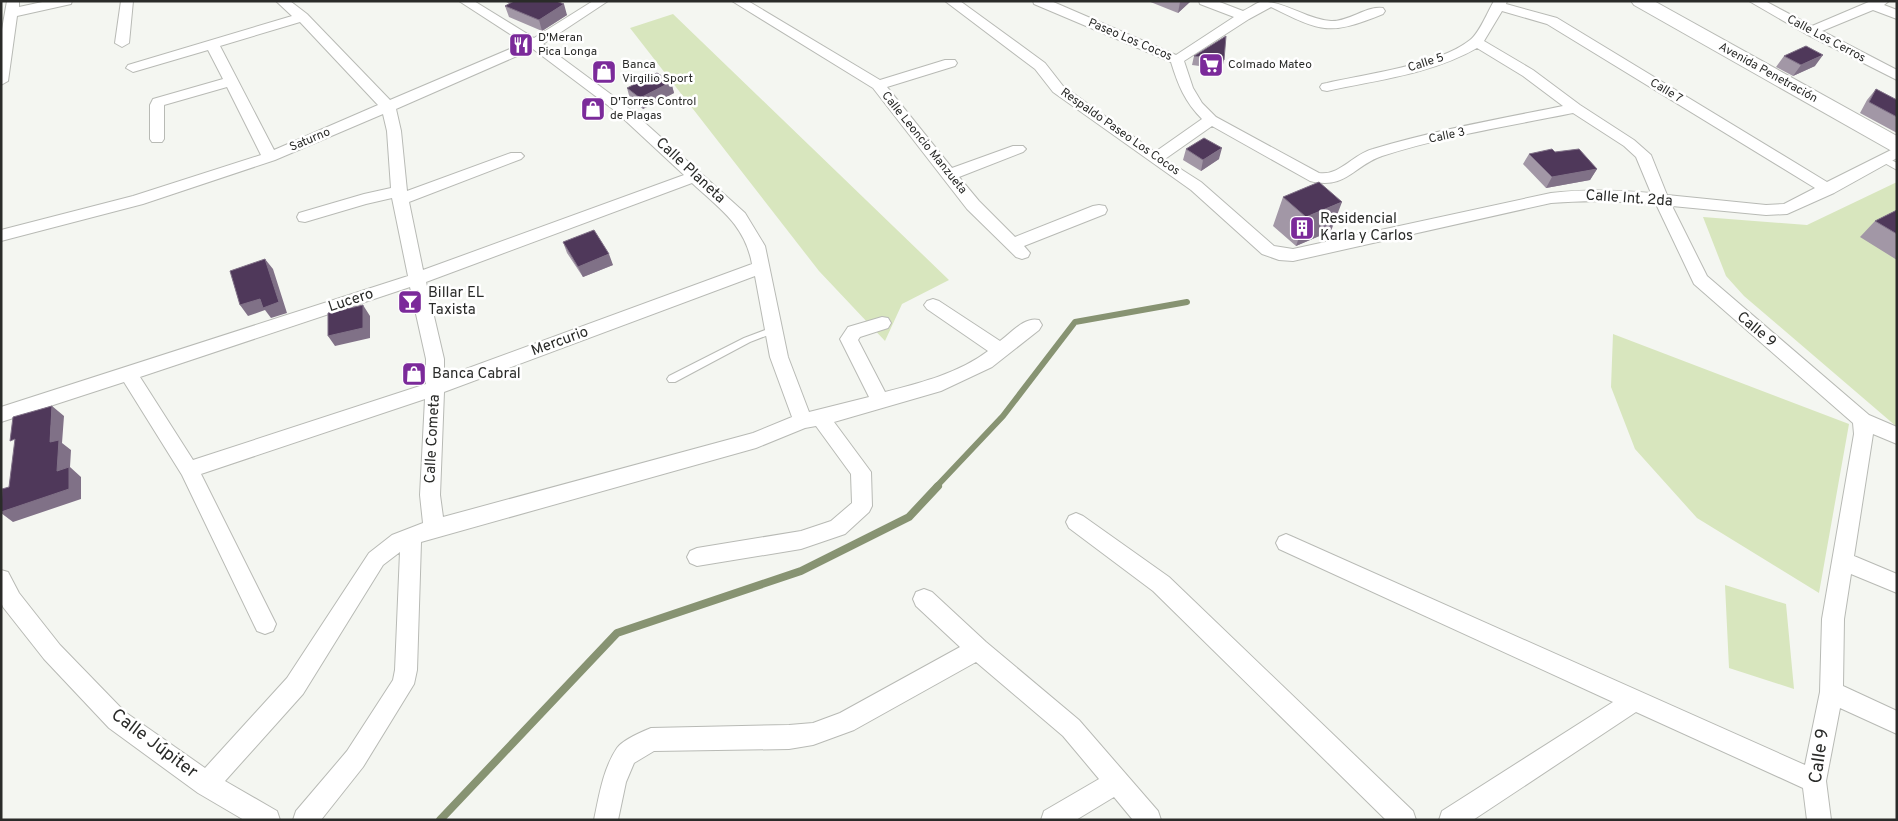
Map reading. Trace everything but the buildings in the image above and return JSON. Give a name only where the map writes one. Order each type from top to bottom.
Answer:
[{"type":"street","points":[[1,80],[12,7],[66,1]]},
{"type":"street","points":[[122,43],[127,1]]},
{"type":"street","name":"Calle Cometa","points":[[282,1],[302,17],[388,107],[394,131],[399,195],[435,359],[430,495],[434,528]]},
{"type":"street","name":"Calle Planeta","points":[[464,1],[534,44],[620,106],[740,217],[757,246],[779,357],[812,420],[860,472],[862,506],[838,528],[801,540],[697,557]]},
{"type":"street","name":"Saturno","points":[[1,236],[137,200],[270,157],[534,44],[602,1]]},
{"type":"street","name":"Calle Leoncio Manzueta","points":[[738,1],[878,86],[973,206],[1018,248],[1099,210]]},
{"type":"street","name":"Respaldo Paseo Los Cocos","points":[[950,1],[1040,66],[1058,89],[1196,186],[1268,250],[1278,254],[1293,255]]},
{"type":"street","name":"Paseo Los Cocos","points":[[1039,1],[1177,60],[1186,88],[1196,105],[1211,120],[1315,177],[1324,179]]},
{"type":"street","points":[[1205,1],[1244,16]]},
{"type":"street","name":"Avenida Penetración","points":[[1640,1],[1894,156]]},
{"type":"street","name":"Calle Los Cerros","points":[[1755,1],[1897,76]]},
{"type":"street","points":[[1177,60],[1244,16],[1271,2],[1320,24],[1337,25],[1355,21],[1378,11]]},
{"type":"street","points":[[1477,42],[1500,3]]},
{"type":"street","name":"Calle 7","points":[[1500,3],[1552,22],[1828,189]]},
{"type":"street","points":[[1811,31],[1878,3],[1897,16]]},
{"type":"street","points":[[134,68],[302,17]]},
{"type":"street","name":"Calle 5","points":[[1327,87],[1420,67],[1460,52],[1477,42]]},
{"type":"street","name":"Calle 9","points":[[1477,42],[1528,73],[1575,108],[1630,143],[1643,155],[1662,201],[1700,280],[1862,420],[1864,434],[1833,619],[1831,692],[1814,781],[1818,820]]},
{"type":"street","points":[[212,44],[270,157]]},
{"type":"street","points":[[878,86],[950,63]]},
{"type":"street","points":[[158,139],[158,102],[231,81]]},
{"type":"street","name":"Calle 3","points":[[1324,179],[1338,178],[1368,156],[1399,146],[1575,108]]},
{"type":"street","points":[[1155,159],[1211,120]]},
{"type":"street","points":[[949,175],[1018,149]]},
{"type":"street","points":[[306,217],[364,199],[399,195],[516,156]]},
{"type":"street","name":"Calle Int. 2da","points":[[1293,255],[1551,198],[1581,195],[1615,195],[1766,210],[1787,209],[1894,156]]},
{"type":"street","name":"Lucero","points":[[1,415],[417,279],[696,176]]},
{"type":"street","name":"Mercurio","points":[[189,470],[435,388],[760,268]]},
{"type":"street","points":[[933,305],[1000,350]]},
{"type":"street","points":[[881,402],[849,339],[854,332],[882,323]]},
{"type":"street","points":[[305,820],[355,759],[403,684],[406,670],[411,537],[434,528],[756,440],[812,420],[934,386],[986,362],[1033,325]]},
{"type":"street","points":[[129,374],[189,470],[265,624]]},
{"type":"street","points":[[1862,420],[1897,436]]},
{"type":"street","points":[[1076,522],[1161,584],[1404,820]]},
{"type":"street","name":"Calle Júpiter","points":[[1,579],[11,600],[52,652],[117,720],[208,784],[295,686],[376,559],[399,541],[411,537]]},
{"type":"street","points":[[1286,543],[1814,781]]},
{"type":"street","points":[[1844,561],[1897,584]]},
{"type":"street","points":[[924,599],[978,649],[1070,728],[1149,820]]},
{"type":"street","points":[[606,820],[614,781],[626,754],[651,740],[788,737],[813,734],[846,722],[978,649]]},
{"type":"street","points":[[1831,692],[1897,723]]},
{"type":"street","points":[[1451,820],[1635,700]]},
{"type":"street","points":[[1053,820],[1116,782]]},
{"type":"street","points":[[208,784],[268,820]]},
{"type":"lane","points":[[672,379],[747,340],[773,330]]},
{"type":"green space","points":[[673,14],[949,280],[902,304],[885,341],[819,271],[630,28]]},
{"type":"green space","points":[[1897,182],[1897,427],[1744,296],[1726,276],[1703,217],[1807,225]]},
{"type":"green space","points":[[1613,334],[1849,424],[1819,593],[1697,518],[1635,449],[1611,387]]},
{"type":"green space","points":[[1725,585],[1786,604],[1794,689],[1729,668]]},
{"type":"waterway","points":[[936,487],[1003,416],[1075,322],[1187,302]]},
{"type":"waterway","points":[[440,820],[617,633],[801,571],[909,517],[938,486]]},
{"type":"place","name":"D'Meran Pica Longa","points":[[521,45]]},
{"type":"place","name":"Colmado Mateo","points":[[1211,65]]},
{"type":"place","name":"Banca Virgilio Sport","points":[[604,72]]},
{"type":"place","name":"D'Torres Control de Plagas","points":[[593,109]]},
{"type":"place","name":"Residencial Karla y Carlos","points":[[1302,228]]},
{"type":"place","name":"Billar EL Taxista","points":[[410,302]]},
{"type":"place","name":"Banca Cabral","points":[[414,374]]}]
